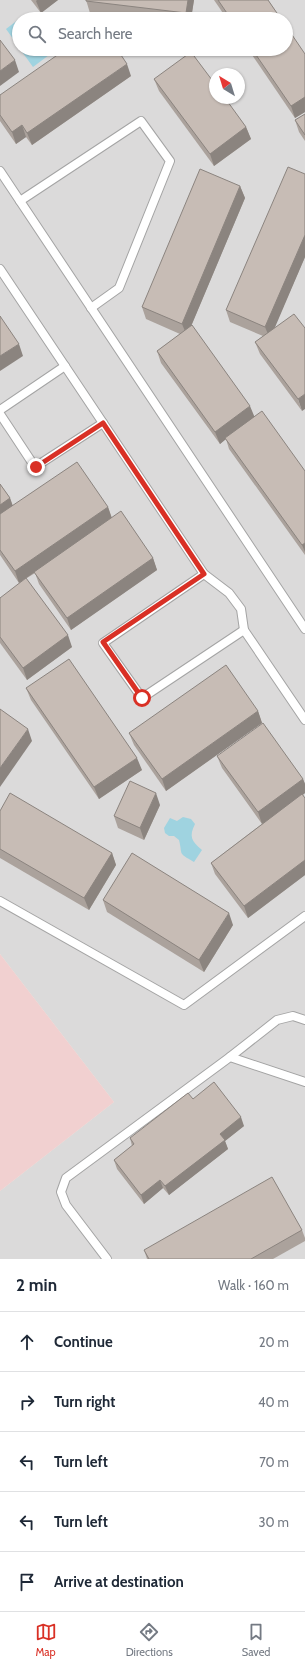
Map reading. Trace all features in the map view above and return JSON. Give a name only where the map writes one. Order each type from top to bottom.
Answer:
[{"type":"lane","points":[[20,202],[141,120],[170,161],[119,288],[91,308]]},
{"type":"lane","points":[[0,171],[305,628]]},
{"type":"lane","points":[[0,269],[204,574],[229,593],[241,609],[244,630],[305,720]]},
{"type":"lane","points":[[0,410],[65,366]]},
{"type":"lane","points":[[0,414],[36,467],[103,423]]},
{"type":"lane","points":[[204,574],[103,642],[142,698],[244,630]]},
{"type":"lane","points":[[0,902],[184,1005],[305,916]]},
{"type":"lane","points":[[107,1259],[66,1205],[61,1192],[66,1178],[230,1057],[277,1020],[293,1016],[305,1020]]},
{"type":"lane","points":[[230,1057],[305,1082]]},
{"type":"shaded area","points":[[0,0],[305,0],[305,1259],[0,1259],[0,1191],[114,1102],[0,954]]},
{"type":"shaded area","points":[[0,954],[114,1102],[0,1191]]},
{"type":"water","points":[[12,24],[12,37],[6,29]]},
{"type":"water","points":[[25,56],[48,56],[33,67]]},
{"type":"water","points":[[183,817],[191,819],[195,824],[192,832],[192,838],[195,844],[202,850],[194,862],[183,855],[179,840],[174,836],[169,836],[165,833],[164,828],[170,818],[177,821]]},
{"type":"building","points":[[86,0],[188,0],[186,12]]},
{"type":"building","points":[[218,0],[268,0],[276,12],[226,12]]},
{"type":"building","points":[[293,36],[305,54],[305,97],[291,106],[257,56],[293,56]]},
{"type":"building","points":[[0,40],[15,60],[0,71]]},
{"type":"building","points":[[56,56],[122,56],[127,64],[27,133],[22,125],[12,132],[0,115],[0,95]]},
{"type":"building","points":[[186,56],[194,56],[209,76],[209,104],[229,104],[246,127],[210,154],[154,79]]},
{"type":"building","points":[[305,114],[305,135],[295,120]]},
{"type":"building","points":[[288,167],[305,174],[305,235],[265,327],[226,310]]},
{"type":"building","points":[[200,169],[240,186],[182,324],[142,307]]},
{"type":"building","points":[[294,314],[305,328],[305,394],[298,399],[255,342]]},
{"type":"building","points":[[0,316],[19,344],[0,356]]},
{"type":"building","points":[[192,325],[250,406],[215,432],[157,351]]},
{"type":"building","points":[[262,411],[305,471],[305,543],[302,545],[225,438]]},
{"type":"building","points":[[77,462],[108,507],[15,571],[0,550],[0,514]]},
{"type":"building","points":[[0,484],[10,498],[0,505]]},
{"type":"building","points":[[121,511],[153,558],[67,618],[34,572]]},
{"type":"building","points":[[26,578],[68,635],[23,668],[0,637],[0,598]]},
{"type":"building","points":[[69,659],[137,758],[94,787],[26,688]]},
{"type":"building","points":[[226,665],[258,711],[162,779],[129,733]]},
{"type":"building","points":[[0,709],[28,729],[0,768]]},
{"type":"building","points":[[263,723],[303,779],[258,812],[217,756]]},
{"type":"building","points":[[130,781],[156,793],[140,828],[114,816]]},
{"type":"building","points":[[10,793],[112,853],[84,898],[0,849],[0,811]]},
{"type":"building","points":[[302,794],[305,798],[305,860],[244,906],[211,863]]},
{"type":"building","points":[[132,853],[229,913],[199,960],[103,900]]},
{"type":"building","points":[[214,1082],[241,1117],[220,1134],[225,1140],[165,1186],[160,1180],[141,1195],[114,1160],[134,1144],[130,1138],[188,1093],[193,1099]]},
{"type":"building","points":[[272,1177],[302,1230],[251,1259],[149,1259],[144,1250]]},
{"type":"route","points":[[36,467],[103,423],[204,574],[103,642],[142,698]]}]
